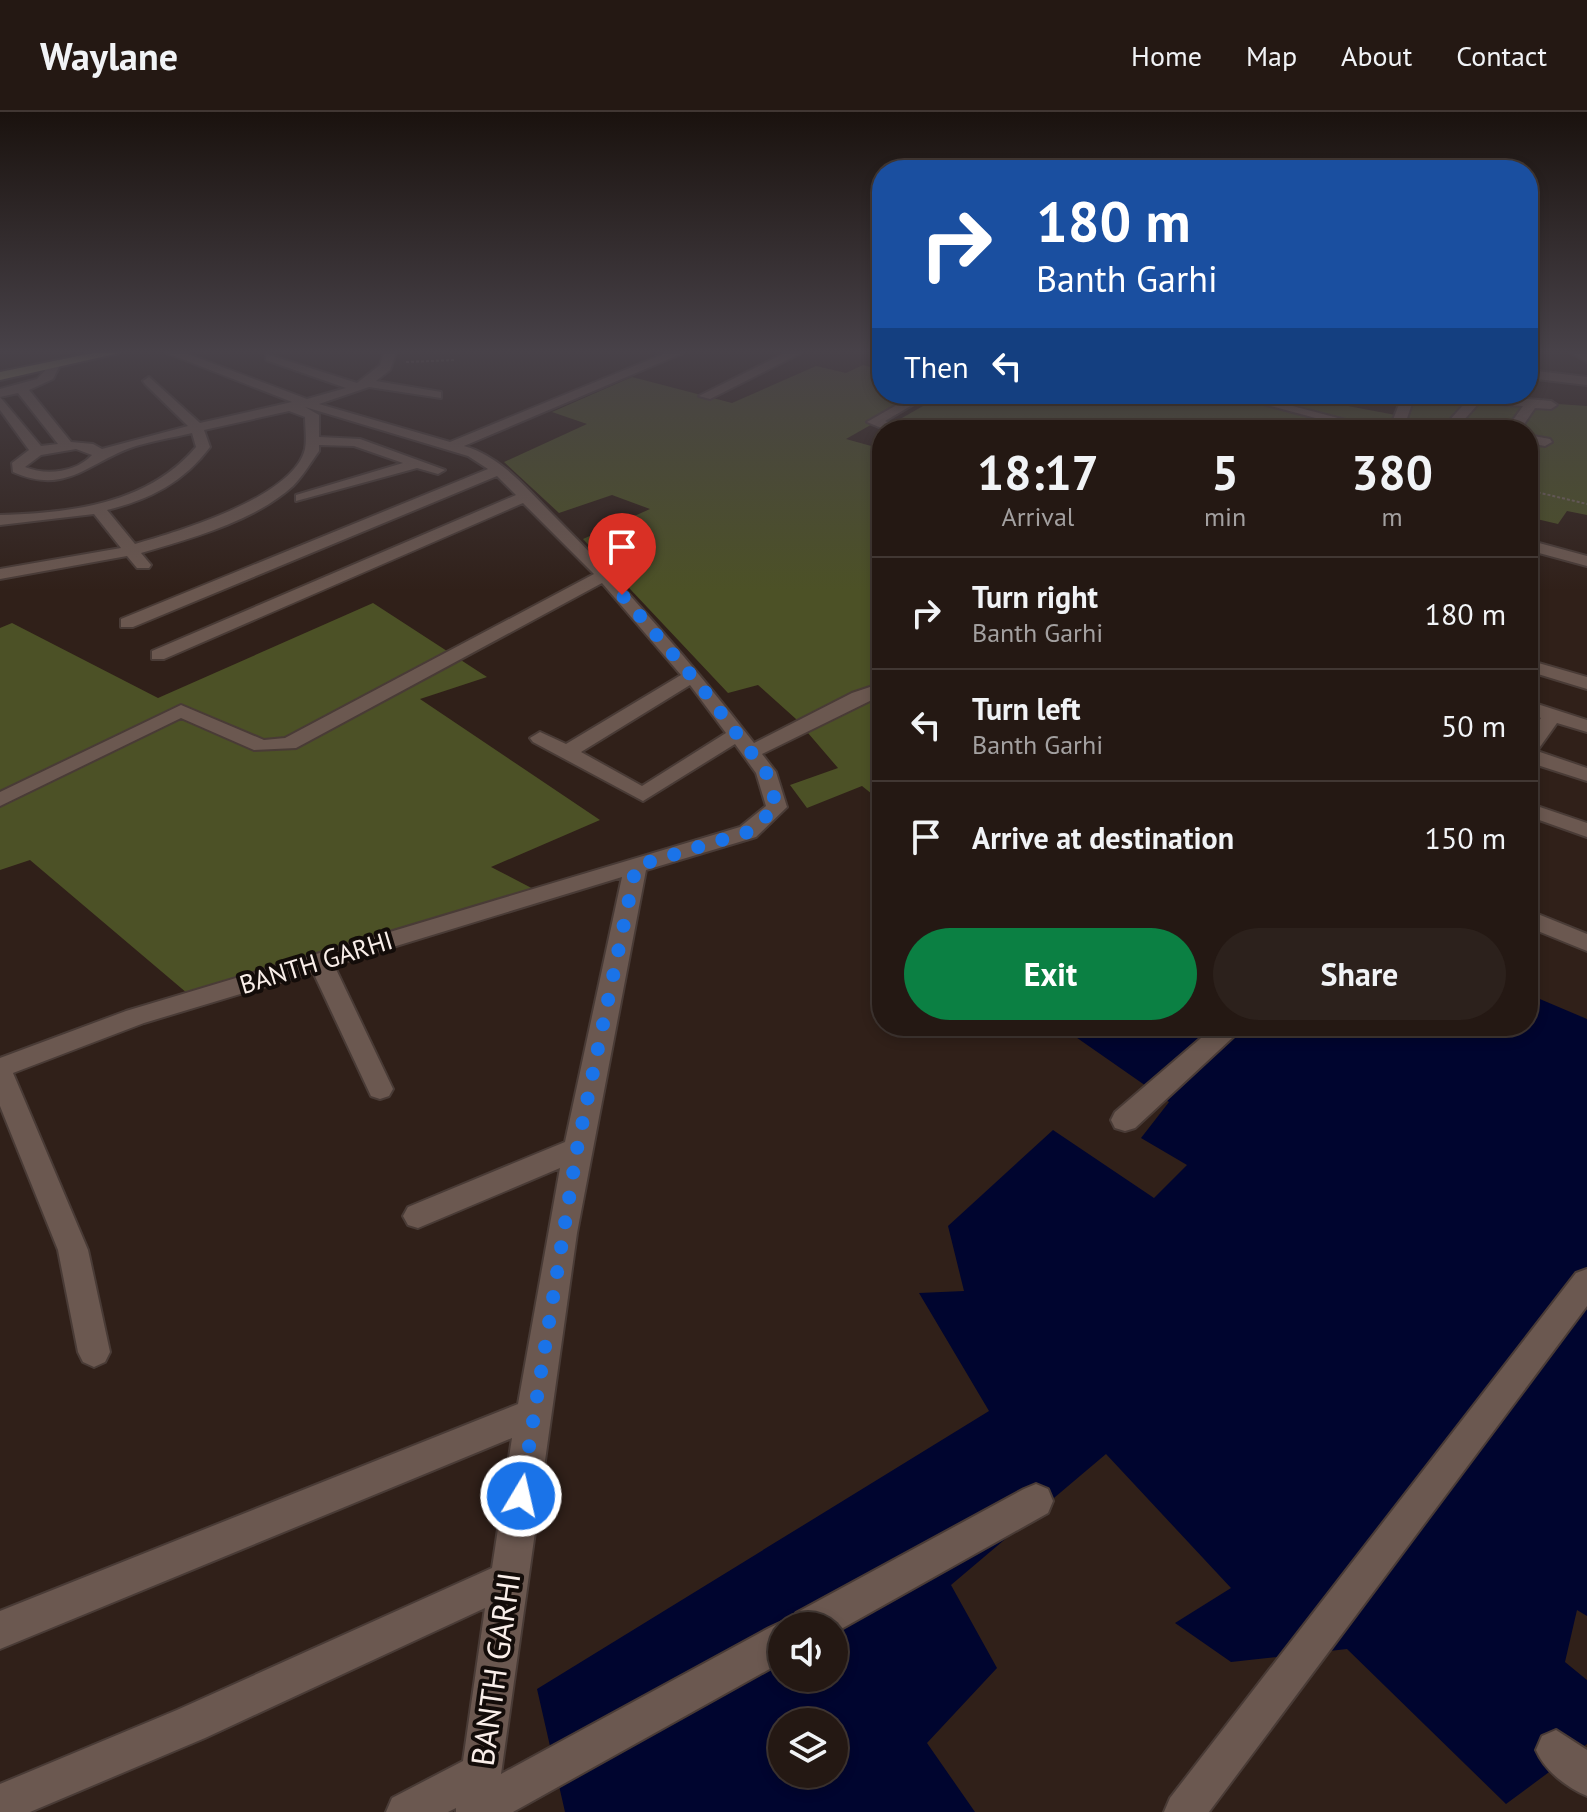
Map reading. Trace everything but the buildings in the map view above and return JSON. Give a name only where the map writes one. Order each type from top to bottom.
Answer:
[{"type":"street","points":[[23,432],[37,451]]},
{"type":"street","points":[[56,432],[66,445]]},
{"type":"street","points":[[1,473],[22,468],[71,472],[86,467],[100,455],[131,443],[178,432]]},
{"type":"street","points":[[0,520],[55,516],[97,508],[146,492],[183,472],[203,447],[198,432]]},
{"type":"street","points":[[0,574],[90,562],[229,518],[284,483],[308,457],[316,432]]},
{"type":"street","name":"BANTH GARHI","points":[[0,1071],[135,1017],[748,832],[777,807],[766,772],[692,676],[604,575],[526,496],[499,470],[473,453],[395,432]]},
{"type":"street","points":[[450,447],[485,432]]},
{"type":"street","points":[[315,441],[355,442],[438,470]]},
{"type":"street","points":[[1538,441],[1545,442]]},
{"type":"street","points":[[22,468],[37,451],[66,445],[131,443]]},
{"type":"street","points":[[85,445],[100,455]]},
{"type":"street","points":[[301,498],[417,463]]},
{"type":"street","points":[[127,623],[499,470]]},
{"type":"street","points":[[284,483],[314,509]]},
{"type":"street","points":[[158,655],[526,496]]},
{"type":"street","points":[[97,508],[143,565]]},
{"type":"street","points":[[1538,548],[1587,561]]},
{"type":"street","points":[[0,800],[181,711],[261,746],[289,744],[604,575]]},
{"type":"street","points":[[1538,668],[1587,683]]},
{"type":"street","points":[[566,753],[692,676]]},
{"type":"street","points":[[751,752],[872,692]]},
{"type":"street","points":[[1538,710],[1587,726]]},
{"type":"street","points":[[1538,738],[1553,715]]},
{"type":"street","points":[[540,738],[643,795],[737,734]]},
{"type":"street","points":[[1538,757],[1587,775]]},
{"type":"street","points":[[1538,813],[1587,830]]},
{"type":"street","name":"BANTH GARHI","points":[[477,1798],[508,1579],[577,1149],[636,866]]},
{"type":"street","points":[[1538,922],[1587,943]]},
{"type":"street","points":[[320,961],[380,1089]]},
{"type":"street","points":[[1125,1120],[1221,1036]]},
{"type":"street","points":[[0,1071],[73,1250],[94,1352]]},
{"type":"street","points":[[418,1216],[577,1149]]},
{"type":"street","points":[[1184,1812],[1587,1282]]},
{"type":"street","points":[[0,1630],[534,1413]]},
{"type":"street","points":[[834,1612],[1036,1501]]},
{"type":"street","points":[[0,1804],[191,1724],[508,1579]]},
{"type":"street","points":[[406,1812],[477,1798],[768,1648]]},
{"type":"street","points":[[1556,1750],[1587,1776]]},
{"type":"path","points":[[1538,492],[1587,504]]},
{"type":"green space","points":[[569,432],[858,432],[846,439],[872,446],[872,794],[862,786],[807,808],[790,785],[838,768],[796,719],[758,685],[728,693],[583,539],[650,509],[612,495],[559,513],[504,462]]},
{"type":"green space","points":[[1538,432],[1587,432],[1587,515],[1567,511],[1558,524],[1538,519]]},
{"type":"green space","points":[[373,603],[487,677],[420,699],[600,820],[491,867],[543,894],[194,999],[30,860],[0,870],[0,628],[12,623],[158,698]]},
{"type":"water","points":[[1538,998],[1587,1019],[1587,1616],[1577,1610],[1565,1662],[1587,1680],[1587,1744],[1506,1804],[1347,1649],[1231,1662],[1175,1623],[1231,1588],[1106,1454],[951,1585],[997,1668],[927,1743],[975,1812],[565,1812],[537,1689],[989,1411],[919,1293],[964,1291],[948,1226],[1053,1130],[1154,1198],[1187,1165],[1141,1138],[1169,1102],[1074,1036],[1538,1036]]},
{"type":"route","points":[[521,1496],[577,1149],[636,866],[748,832],[777,807],[766,772],[702,688],[622,595]]}]
